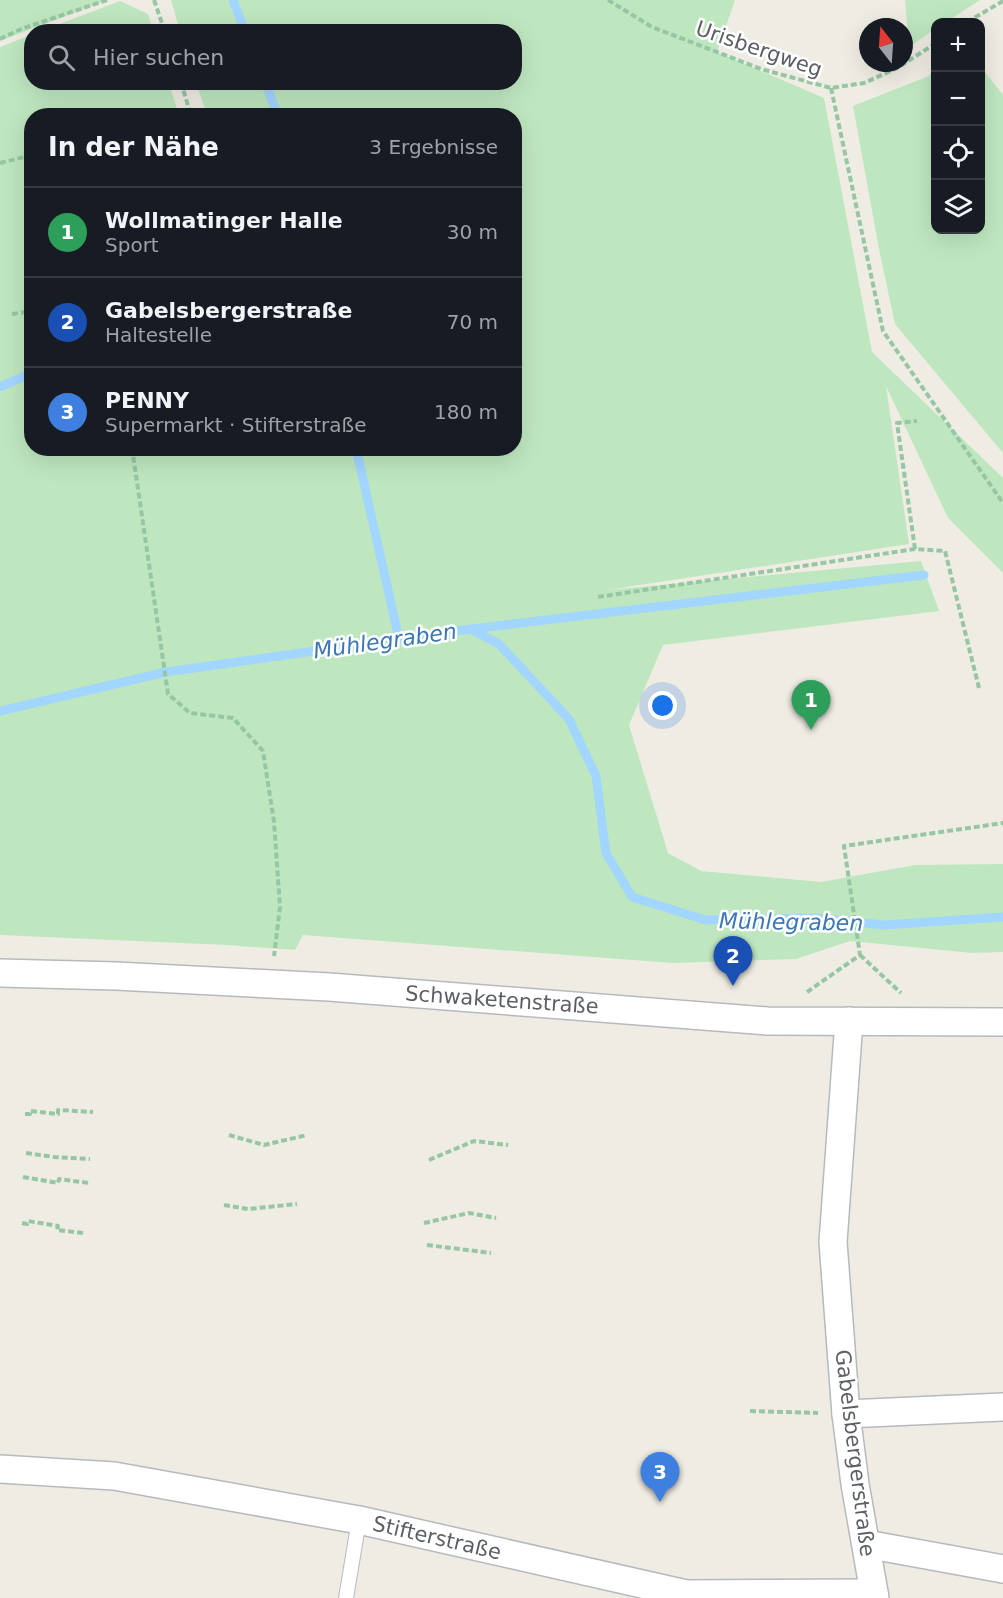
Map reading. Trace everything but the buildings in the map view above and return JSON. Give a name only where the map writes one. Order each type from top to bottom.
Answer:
[{"type":"street","name":"Schwaketenstraße","points":[[0,973],[270,984],[532,1001],[766,1021],[1003,1022]]},
{"type":"street","name":"Gabelsbergerstraße","points":[[849,1021],[832,1242],[846,1414],[874,1595]]},
{"type":"street","points":[[846,1414],[1003,1407]]},
{"type":"street","name":"Stifterstraße","points":[[0,1468],[114,1476],[359,1520],[686,1594],[874,1595]]},
{"type":"street","points":[[866,1544],[1003,1569]]},
{"type":"lane","points":[[346,1598],[359,1520]]},
{"type":"path","points":[[36,24],[107,0]]},
{"type":"path","points":[[154,0],[162,24]]},
{"type":"path","name":"Urisbergweg","points":[[608,0],[652,27],[761,69],[831,88],[864,83],[898,67],[931,46]]},
{"type":"path","points":[[975,18],[1003,1]]},
{"type":"path","points":[[0,39],[24,28]]},
{"type":"path","points":[[831,88],[884,332],[1003,503]]},
{"type":"path","points":[[184,90],[189,108]]},
{"type":"path","points":[[0,163],[24,157]]},
{"type":"path","points":[[12,314],[24,312]]},
{"type":"path","points":[[915,549],[897,423],[917,421]]},
{"type":"path","points":[[133,456],[168,694],[189,713],[233,718],[264,751],[274,822],[280,907],[270,984]]},
{"type":"path","points":[[598,597],[915,549],[945,551],[979,688]]},
{"type":"path","points":[[932,1023],[860,955],[843,846],[1003,822]]},
{"type":"path","points":[[805,994],[860,955]]},
{"type":"path","points":[[25,1114],[30,1114],[30,1111],[58,1114],[58,1110],[93,1112]]},
{"type":"path","points":[[229,1135],[264,1146],[308,1135]]},
{"type":"path","points":[[429,1160],[474,1141],[508,1145]]},
{"type":"path","points":[[26,1153],[90,1159]]},
{"type":"path","points":[[23,1177],[58,1183],[59,1179],[89,1183]]},
{"type":"path","points":[[224,1205],[248,1209],[297,1204]]},
{"type":"path","points":[[424,1223],[469,1213],[496,1218]]},
{"type":"path","points":[[22,1222],[58,1226],[57,1230],[82,1233]]},
{"type":"path","points":[[427,1245],[491,1253]]},
{"type":"path","points":[[750,1411],[846,1414]]},
{"type":"green space","points":[[0,0],[108,0],[45,24],[24,24],[24,32],[0,41]]},
{"type":"green space","points":[[171,0],[735,0],[717,52],[824,98],[872,352],[1003,478],[1003,573],[948,518],[886,386],[909,544],[607,590],[921,561],[939,611],[663,645],[629,725],[668,853],[701,871],[821,882],[915,865],[1003,864],[1003,952],[972,953],[850,941],[796,959],[673,963],[303,935],[295,950],[0,935],[0,47],[24,38],[24,90],[171,90],[177,108],[24,108],[24,456],[522,456],[522,108],[205,108],[198,90],[522,90],[522,24],[178,24]]},
{"type":"green space","points":[[905,0],[980,0],[952,18],[931,18],[931,32],[913,44],[913,18],[907,18]]},
{"type":"green space","points":[[120,1],[148,14],[151,24],[59,24]]},
{"type":"green space","points":[[985,72],[1003,95],[1003,453],[895,324],[879,249],[853,106],[931,73],[931,234],[985,234]]},
{"type":"waterway","points":[[233,0],[242,24]]},
{"type":"waterway","points":[[268,90],[275,108]]},
{"type":"waterway","points":[[0,387],[24,376]]},
{"type":"waterway","points":[[358,456],[399,639]]},
{"type":"waterway","points":[[471,629],[924,575]]},
{"type":"waterway","name":"Mühlegraben","points":[[0,711],[166,672],[470,629],[499,644],[569,719],[596,776],[606,853],[632,897],[705,920],[816,918],[884,925],[1003,917]]},
{"type":"place","name":"Wollmatinger Halle","points":[[811,730]]},
{"type":"place","name":"Gabelsbergerstraße","points":[[733,986]]},
{"type":"place","name":"PENNY","points":[[660,1502]]}]
